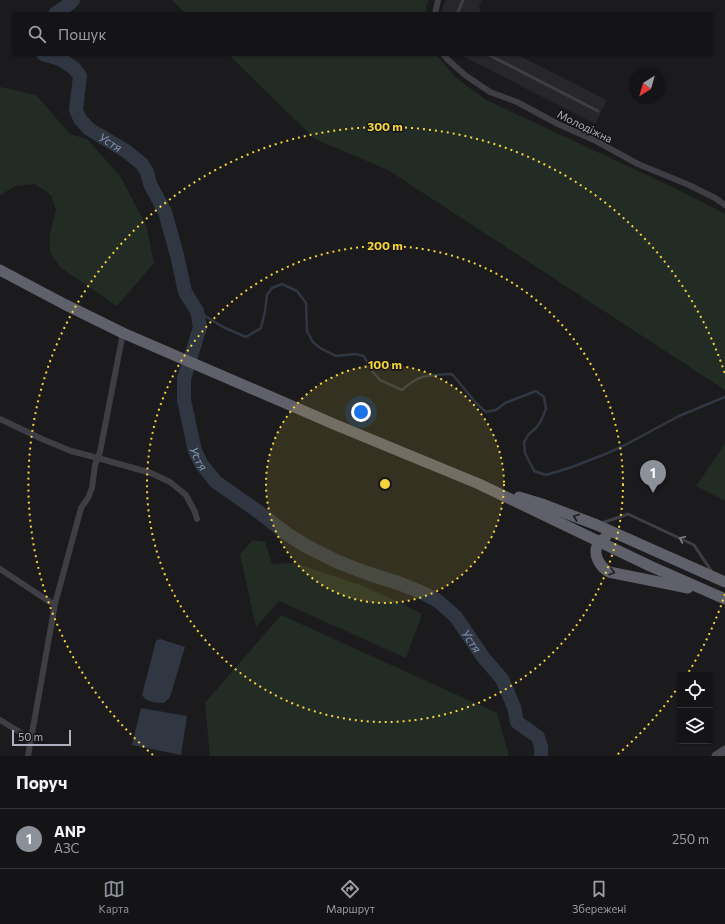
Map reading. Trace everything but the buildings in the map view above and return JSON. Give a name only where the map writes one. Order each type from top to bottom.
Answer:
[{"type":"highway","points":[[0,270],[123,333],[336,425],[479,484],[650,566],[725,599]]},
{"type":"highway","points":[[479,484],[542,504],[597,525],[721,580]]},
{"type":"highway","points":[[612,532],[600,542],[597,546],[596,553],[600,564],[609,572],[706,591]]},
{"type":"main road","points":[[716,756],[725,750]]},
{"type":"street","points":[[435,12],[438,0]]},
{"type":"street","name":"Молодіжна","points":[[445,56],[465,75],[490,92],[517,102],[558,124],[596,141],[638,164],[688,185],[715,198],[725,205]]},
{"type":"street","points":[[28,756],[55,604],[81,508],[88,498],[92,488],[95,465],[100,452],[123,333]]},
{"type":"street","points":[[0,419],[71,451],[151,473],[170,482],[186,495],[197,519]]},
{"type":"street","points":[[0,569],[55,604]]},
{"type":"street","points":[[0,720],[31,739]]},
{"type":"lane","points":[[458,12],[463,0]]},
{"type":"lane","points":[[491,56],[598,111]]},
{"type":"lane","points":[[597,525],[628,514],[694,545],[721,580]]},
{"type":"shaded area","points":[[172,0],[429,0],[426,7],[427,12],[184,12]]},
{"type":"shaded area","points":[[446,0],[482,0],[479,7],[480,12],[443,12],[442,9]]},
{"type":"shaded area","points":[[230,56],[438,56],[455,77],[486,100],[683,192],[725,214],[725,390],[388,170],[315,139]]},
{"type":"shaded area","points":[[463,56],[520,56],[607,100],[595,124]]},
{"type":"shaded area","points":[[0,87],[36,95],[70,134],[87,139],[120,176],[146,225],[154,263],[117,306],[60,267],[50,253],[50,234],[56,210],[51,195],[35,184],[16,186],[0,195]]},
{"type":"shaded area","points":[[725,444],[725,501],[696,486]]},
{"type":"shaded area","points":[[253,540],[265,542],[272,564],[294,563],[358,584],[422,614],[406,658],[279,601],[256,627],[240,554]]},
{"type":"shaded area","points":[[281,615],[497,713],[509,756],[210,756],[205,703]]},
{"type":"shaded area","points":[[160,639],[185,647],[170,697],[164,703],[149,701],[142,695],[156,641]]},
{"type":"shaded area","points":[[141,708],[187,716],[181,755],[132,745]]},
{"type":"waterway","name":"Устя","points":[[58,12],[73,0]]},
{"type":"waterway","name":"Устя","points":[[50,56],[60,59],[74,68],[80,76],[76,110],[80,119],[89,129],[126,151],[142,164],[147,172],[150,184],[165,212],[177,255],[185,292],[197,311],[200,327],[184,379],[184,400],[195,451],[202,465],[216,482],[287,534],[306,546],[338,562],[401,584],[438,601],[456,617],[483,657],[502,679],[514,707],[517,722],[538,737],[541,747],[541,756]]},
{"type":"waterway","points":[[197,311],[223,327],[246,337],[261,328],[267,295],[272,288],[282,284],[297,291],[306,303],[307,331],[313,342],[320,348],[336,356],[355,354],[364,356],[372,371],[380,380],[402,390],[414,381],[425,376],[452,374],[477,404],[486,412],[496,410],[505,403],[536,391],[544,397],[546,409],[541,421],[524,442],[525,453],[534,471],[546,475],[608,453],[679,416],[725,397]]},
{"type":"place","name":"ANP","points":[[653,493]]}]
